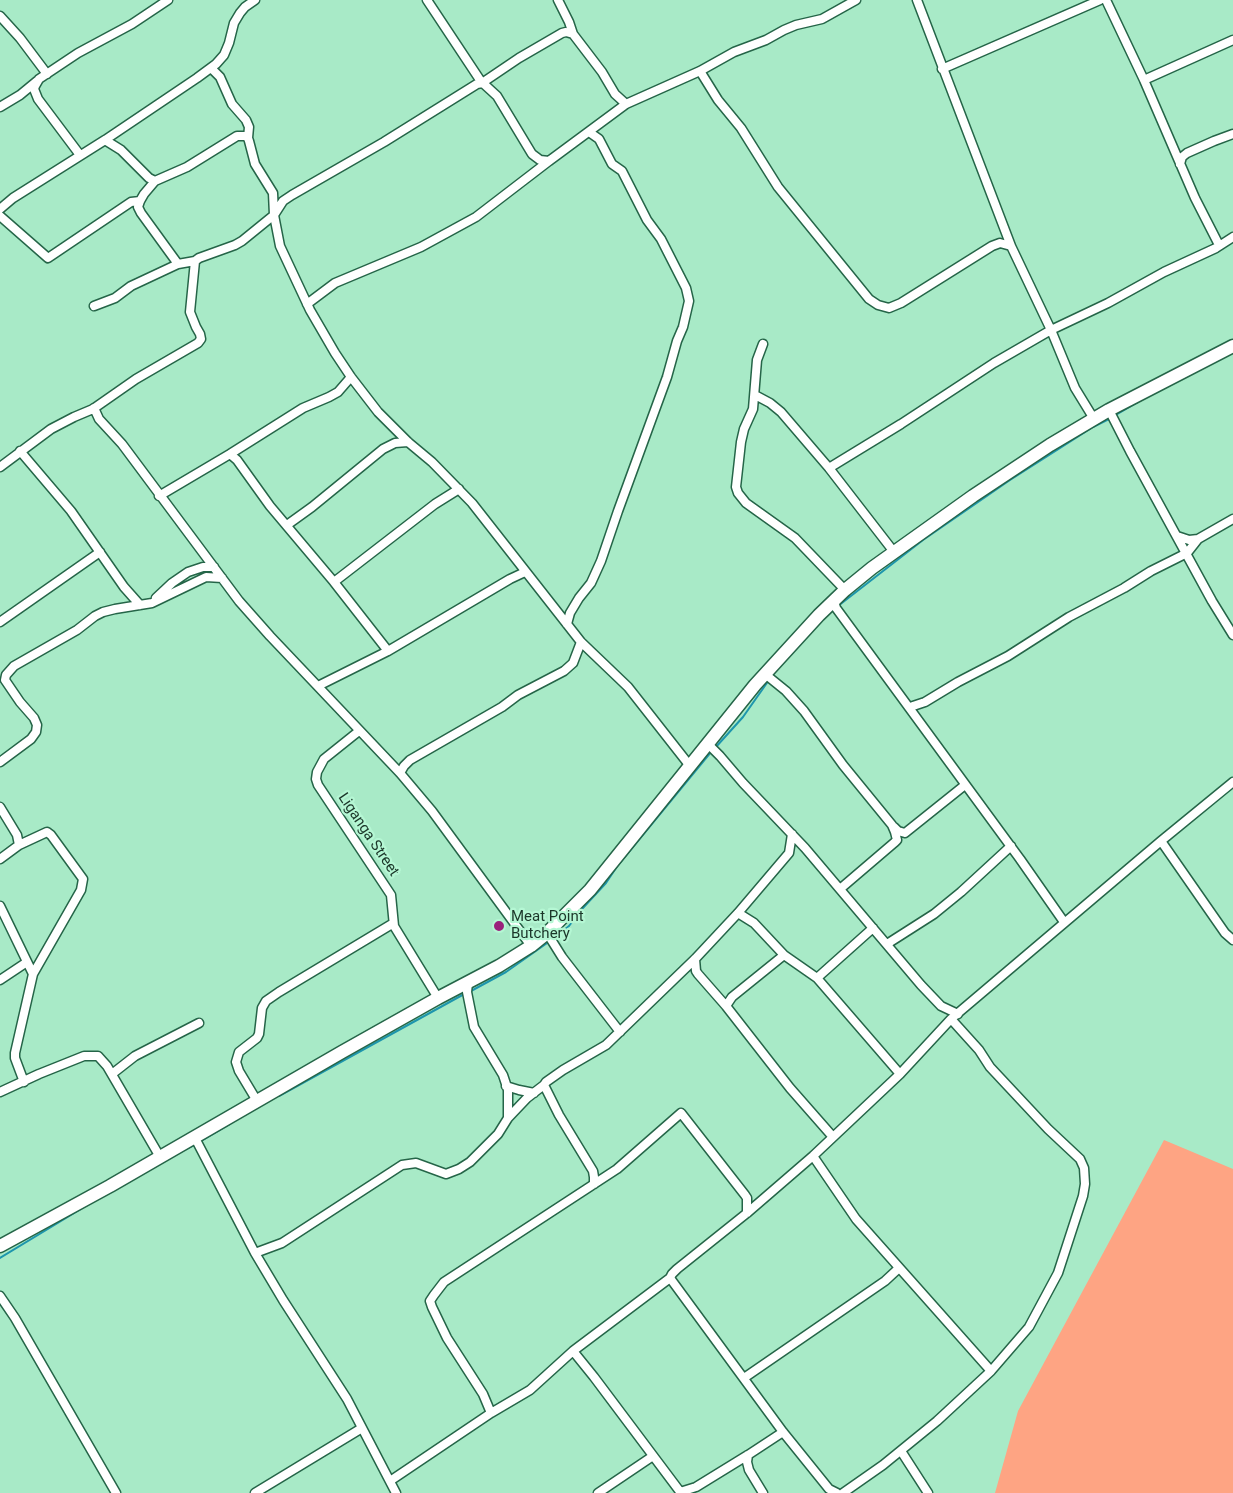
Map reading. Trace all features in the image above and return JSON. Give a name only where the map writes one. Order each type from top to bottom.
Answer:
[{"type":"main road","points":[[0,1246],[195,1138],[531,946],[590,890],[765,674],[845,590],[983,489],[1050,445],[1109,410],[1233,346]]},
{"type":"street","points":[[0,107],[78,53],[132,24],[168,0]]},
{"type":"street","points":[[0,209],[13,198],[105,140],[216,64],[224,55],[234,22],[245,7],[255,0]]},
{"type":"street","points":[[428,0],[482,83],[497,96],[532,154],[549,162]]},
{"type":"street","points":[[558,0],[573,34],[602,72],[615,94],[626,104]]},
{"type":"street","points":[[307,304],[334,284],[421,247],[476,217],[626,104],[784,30],[822,19],[856,0]]},
{"type":"street","points":[[917,0],[1011,246],[1051,330],[1075,388],[1094,419]]},
{"type":"street","points":[[942,69],[1100,0]]},
{"type":"street","points":[[1106,0],[1144,80],[1195,198],[1219,245]]},
{"type":"street","points":[[0,16],[20,38],[43,76]]},
{"type":"street","points":[[94,306],[115,298],[131,286],[178,264],[195,261],[235,245],[274,215],[283,201],[292,195],[384,142],[562,33],[573,34]]},
{"type":"street","points":[[1144,80],[1233,40]]},
{"type":"street","points":[[211,68],[220,76],[232,104],[249,127],[248,138],[255,164],[273,193],[274,215],[280,246],[307,304],[351,377],[373,407],[472,503],[581,642],[628,687],[690,766]]},
{"type":"street","points":[[700,70],[718,100],[741,128],[778,187],[869,299],[878,305],[889,309],[992,246],[1000,243],[1011,246]]},
{"type":"street","points":[[43,76],[34,89],[36,96],[80,155]]},
{"type":"street","points":[[20,95],[36,96]]},
{"type":"street","points":[[599,139],[602,122]]},
{"type":"street","points":[[567,624],[570,613],[591,583],[601,561],[667,376],[689,301],[686,288],[661,239],[647,220],[622,171],[612,164],[599,139],[589,132]]},
{"type":"street","points":[[1180,164],[1182,157],[1187,153],[1233,134]]},
{"type":"street","points":[[178,264],[141,213],[138,207],[140,201],[155,181],[187,167],[237,136],[248,138]]},
{"type":"street","points":[[105,140],[125,153],[149,178],[155,181]]},
{"type":"street","points":[[273,193],[292,195]]},
{"type":"street","points":[[0,216],[48,258],[130,202],[140,201]]},
{"type":"street","points":[[829,468],[994,363],[1051,330],[1108,303],[1233,237]]},
{"type":"street","points":[[0,467],[51,429],[94,408],[201,339],[190,312],[195,261]]},
{"type":"street","points":[[763,344],[757,360],[753,410],[741,442],[736,487],[746,503],[795,538],[845,590]]},
{"type":"street","points":[[159,496],[303,408],[330,397],[338,392],[351,377]]},
{"type":"street","points":[[755,395],[781,412],[829,468],[894,552]]},
{"type":"street","points":[[94,408],[99,419],[122,444],[239,601],[400,773],[432,811],[531,946]]},
{"type":"street","points":[[1109,410],[1212,601],[1233,635]]},
{"type":"street","points":[[287,525],[383,449],[395,443],[408,442]]},
{"type":"street","points":[[20,451],[59,496],[124,587],[140,605]]},
{"type":"street","points":[[230,454],[388,651]]},
{"type":"street","points":[[334,582],[435,504],[459,489]]},
{"type":"street","points":[[910,707],[925,702],[1008,656],[1069,617],[1187,553],[1198,539],[1233,519]]},
{"type":"street","points":[[1177,536],[1189,540],[1198,539]]},
{"type":"street","points":[[0,622],[100,552]]},
{"type":"street","points":[[152,603],[165,589],[188,572],[203,567],[214,567]]},
{"type":"street","points":[[318,686],[388,651],[525,572]]},
{"type":"street","points":[[0,762],[31,739],[36,732],[37,724],[34,718],[3,676],[14,666],[77,630],[95,616],[115,609],[152,603],[199,579],[222,578]]},
{"type":"street","points":[[834,601],[836,608],[1064,922]]},
{"type":"street","points":[[400,773],[410,760],[502,707],[518,694],[570,666],[581,642]]},
{"type":"street","points":[[765,674],[786,691],[804,711],[843,765],[892,825],[898,831],[905,833]]},
{"type":"street","name":"Liganga Street","points":[[359,731],[324,759],[316,779],[391,895],[394,926],[438,998]]},
{"type":"street","points":[[708,744],[805,848],[921,985],[954,1016],[990,1067],[1048,1129],[1080,1159],[1084,1168],[1083,1197],[1058,1273],[1029,1327],[992,1371],[937,1421],[883,1465],[843,1493]]},
{"type":"street","points":[[390,1481],[491,1413],[530,1390],[573,1351],[670,1278],[813,1156],[900,1074],[954,1016],[1233,782]]},
{"type":"street","points":[[840,889],[965,784]]},
{"type":"street","points":[[0,807],[17,835],[19,845]]},
{"type":"street","points":[[892,825],[897,840]]},
{"type":"street","points":[[0,859],[19,845],[47,832],[83,879],[81,890],[33,974],[15,1053],[24,1082]]},
{"type":"street","points":[[255,1253],[282,1243],[402,1165],[416,1163],[446,1174],[470,1162],[498,1134],[508,1118],[527,1098],[550,1078],[606,1045],[695,959],[789,853],[792,834]]},
{"type":"street","points":[[1161,841],[1233,940]]},
{"type":"street","points":[[887,944],[934,914],[1011,846]]},
{"type":"street","points":[[789,853],[805,848]]},
{"type":"street","points":[[0,906],[33,974]]},
{"type":"street","points":[[738,913],[754,922],[784,954],[817,978],[900,1074]]},
{"type":"street","points":[[257,1101],[236,1062],[239,1052],[259,1034],[262,1008],[266,1001],[392,924]]},
{"type":"street","points":[[817,978],[873,928]]},
{"type":"street","points":[[547,933],[562,957],[620,1032]]},
{"type":"street","points":[[726,1006],[732,997],[784,954]]},
{"type":"street","points":[[695,959],[698,974],[790,1088],[833,1137]]},
{"type":"street","points":[[0,980],[27,962]]},
{"type":"street","points":[[468,983],[467,992],[474,1028],[507,1086],[508,1118]]},
{"type":"street","points":[[112,1074],[135,1056],[199,1023]]},
{"type":"street","points":[[0,1092],[77,1058],[98,1056],[112,1074],[160,1157]]},
{"type":"street","points":[[544,1085],[559,1115],[593,1171],[594,1184]]},
{"type":"street","points":[[507,1086],[534,1093]]},
{"type":"street","points":[[491,1413],[483,1394],[447,1338],[430,1302],[444,1282],[617,1169],[681,1113],[747,1198],[747,1213]]},
{"type":"street","points":[[195,1138],[255,1253],[347,1399],[396,1493]]},
{"type":"street","points":[[813,1156],[856,1219],[992,1371]]},
{"type":"street","points":[[744,1378],[885,1281],[899,1268]]},
{"type":"street","points":[[670,1278],[783,1432],[832,1492]]},
{"type":"street","points":[[0,1296],[116,1493]]},
{"type":"street","points":[[573,1351],[681,1492],[696,1487],[783,1432]]},
{"type":"street","points":[[255,1493],[362,1428]]},
{"type":"street","points":[[901,1451],[928,1493]]},
{"type":"street","points":[[748,1455],[749,1470],[763,1493]]},
{"type":"street","points":[[598,1493],[653,1456]]},
{"type":"shaded area","points":[[1164,1140],[1233,1169],[1233,1493],[995,1493],[1018,1411]]},
{"type":"waterway","points":[[1114,416],[1138,402]]},
{"type":"waterway","points":[[838,606],[923,540],[1010,480],[1109,419]]},
{"type":"waterway","points":[[715,748],[743,717],[769,680]]},
{"type":"waterway","points":[[554,938],[569,926],[606,883],[618,865],[711,752]]},
{"type":"waterway","points":[[471,991],[506,972],[550,941]]},
{"type":"waterway","points":[[279,1096],[466,993]]},
{"type":"waterway","points":[[201,1141],[230,1124]]},
{"type":"waterway","points":[[180,1152],[196,1144]]},
{"type":"waterway","points":[[0,1258],[94,1201]]},
{"type":"place","name":"Meat Point Butchery","points":[[499,926]]}]
